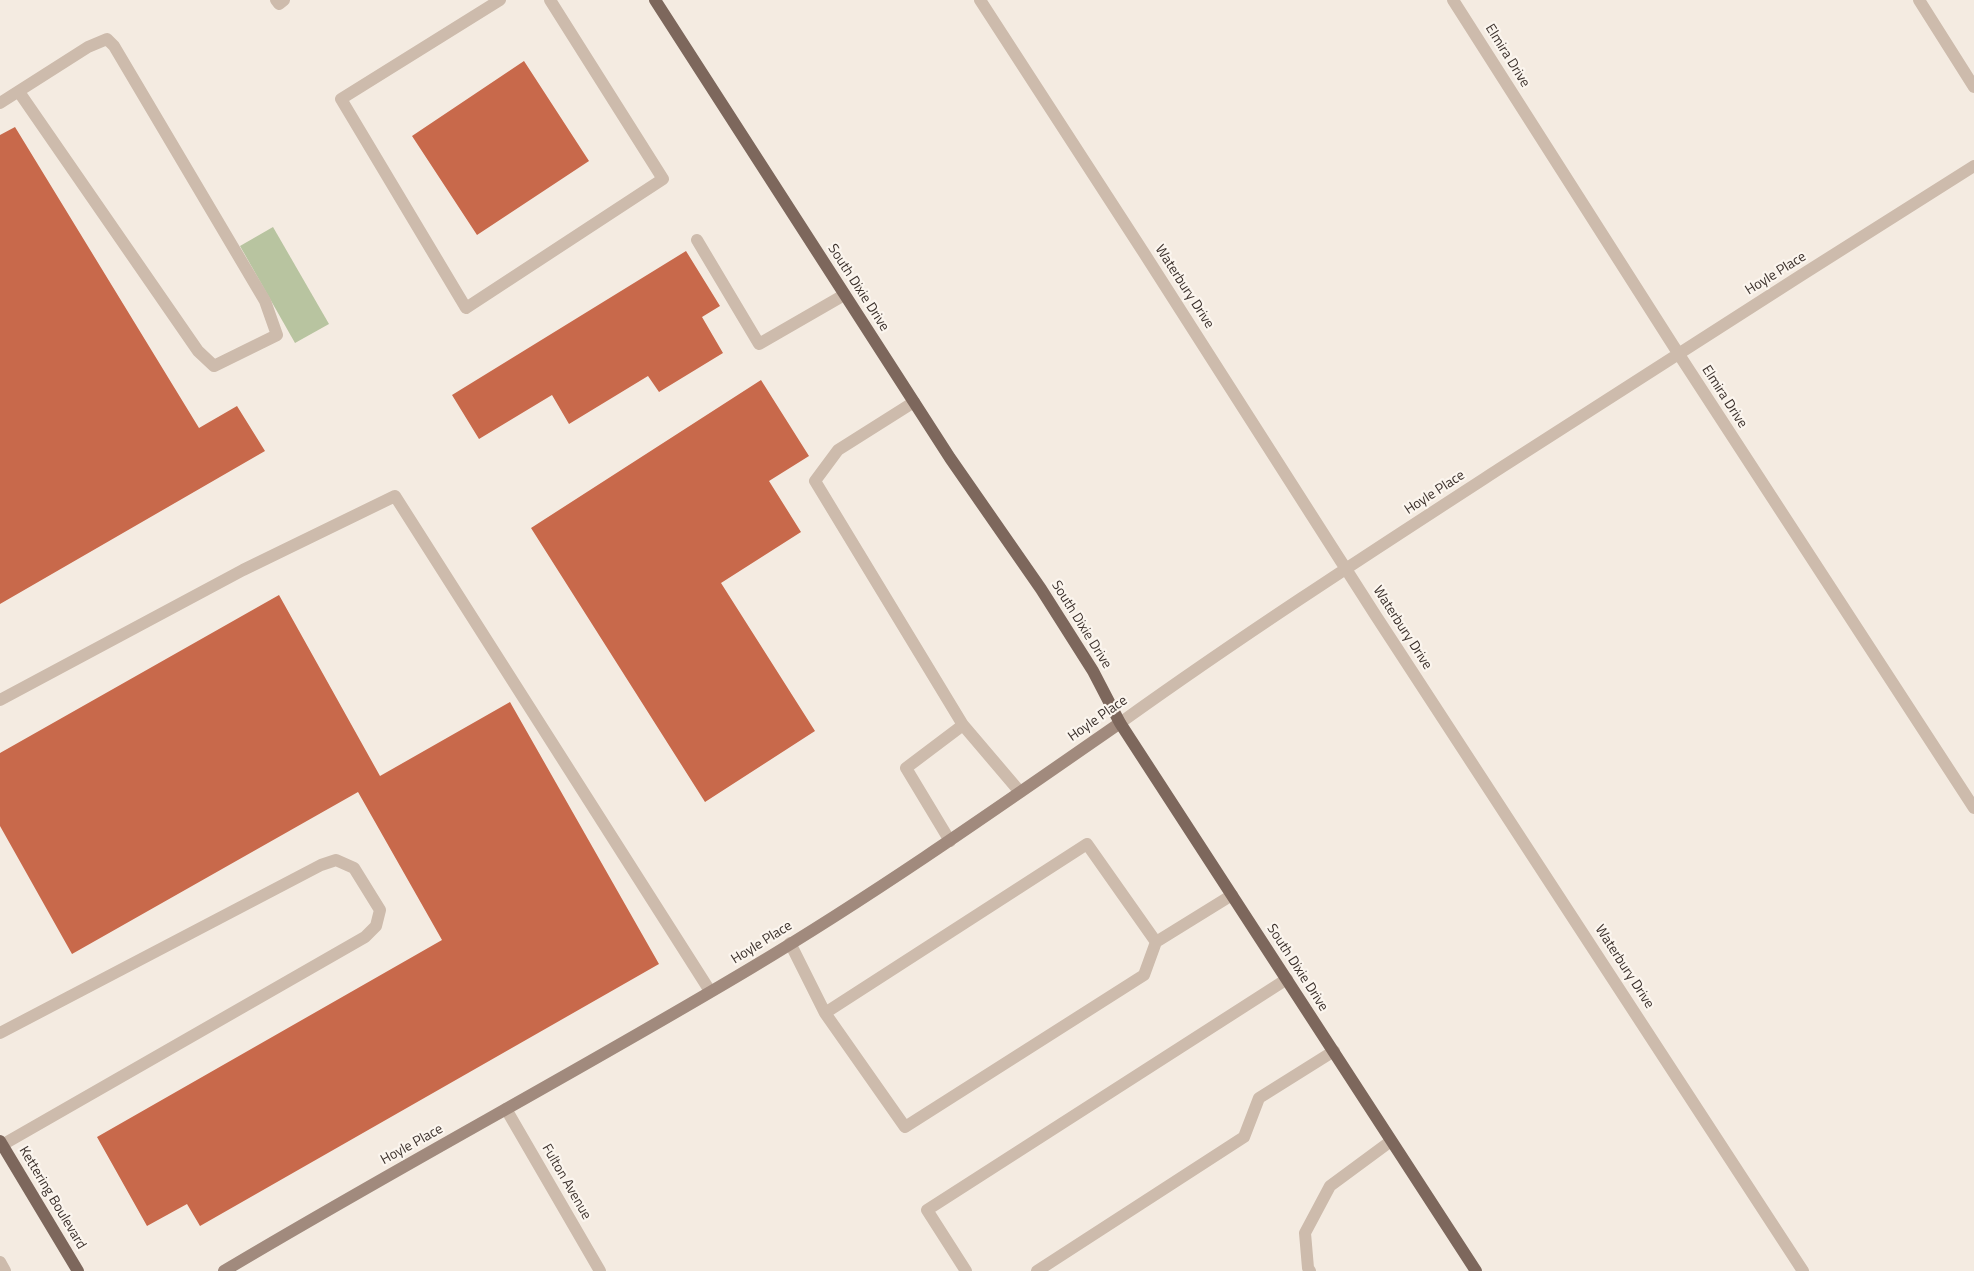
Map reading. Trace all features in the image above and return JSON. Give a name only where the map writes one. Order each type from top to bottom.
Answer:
[{"type":"main road","name":"South Dixie Drive","points":[[654,0],[950,458],[1056,613],[1093,671],[1120,723],[1476,1271]]},
{"type":"main road","name":"Kettering Boulevard","points":[[1,1143],[78,1271]]},
{"type":"street","points":[[276,0],[279,4],[284,0]]},
{"type":"street","points":[[500,0],[341,99],[466,308],[663,179],[550,0]]},
{"type":"street","name":"Waterbury Drive","points":[[980,0],[1802,1271]]},
{"type":"street","name":"Elmira Drive","points":[[1454,0],[1678,353],[1974,808]]},
{"type":"street","points":[[1918,0],[1974,87]]},
{"type":"street","points":[[0,102],[19,92],[88,47],[107,39],[114,46],[265,301],[277,335],[214,366],[198,351],[19,92]]},
{"type":"street","name":"Hoyle Place","points":[[224,1271],[790,943],[950,840],[1120,723],[1204,662],[1346,568],[1678,353],[1974,166]]},
{"type":"street","points":[[697,240],[759,344],[844,295]]},
{"type":"street","points":[[914,402],[838,450],[815,481],[963,725],[1020,792]]},
{"type":"street","points":[[0,700],[243,570],[395,496],[710,991]]},
{"type":"street","points":[[950,840],[906,768],[963,725]]},
{"type":"street","points":[[825,1013],[1087,844],[1156,942]]},
{"type":"street","points":[[0,1033],[312,870],[336,860],[354,868],[380,910],[376,926],[365,937],[1,1143]]},
{"type":"street","points":[[790,943],[825,1013],[905,1127],[1144,975],[1156,942],[1232,895]]},
{"type":"street","points":[[966,1271],[927,1210],[1287,979]]},
{"type":"street","points":[[1037,1271],[1244,1136],[1259,1098],[1334,1051]]},
{"type":"street","name":"Fulton Avenue","points":[[506,1109],[600,1271]]},
{"type":"street","points":[[1310,1271],[1308,1268],[1305,1234],[1330,1186],[1391,1141]]},
{"type":"street","points":[[0,1262],[5,1271]]},
{"type":"green space","points":[[273,227],[329,324],[295,343],[240,246]]},
{"type":"building","points":[[524,61],[589,161],[477,235],[412,136]]},
{"type":"building","points":[[15,127],[199,428],[237,406],[265,451],[0,604],[0,135]]},
{"type":"building","points":[[686,251],[720,306],[702,317],[723,353],[659,392],[648,376],[569,424],[552,395],[479,439],[452,395]]},
{"type":"building","points":[[761,380],[809,456],[769,481],[801,532],[721,583],[815,731],[705,802],[531,528]]},
{"type":"building","points":[[279,595],[380,776],[510,702],[659,964],[200,1226],[187,1204],[147,1226],[97,1137],[442,940],[358,792],[72,954],[0,826],[0,753]]}]
